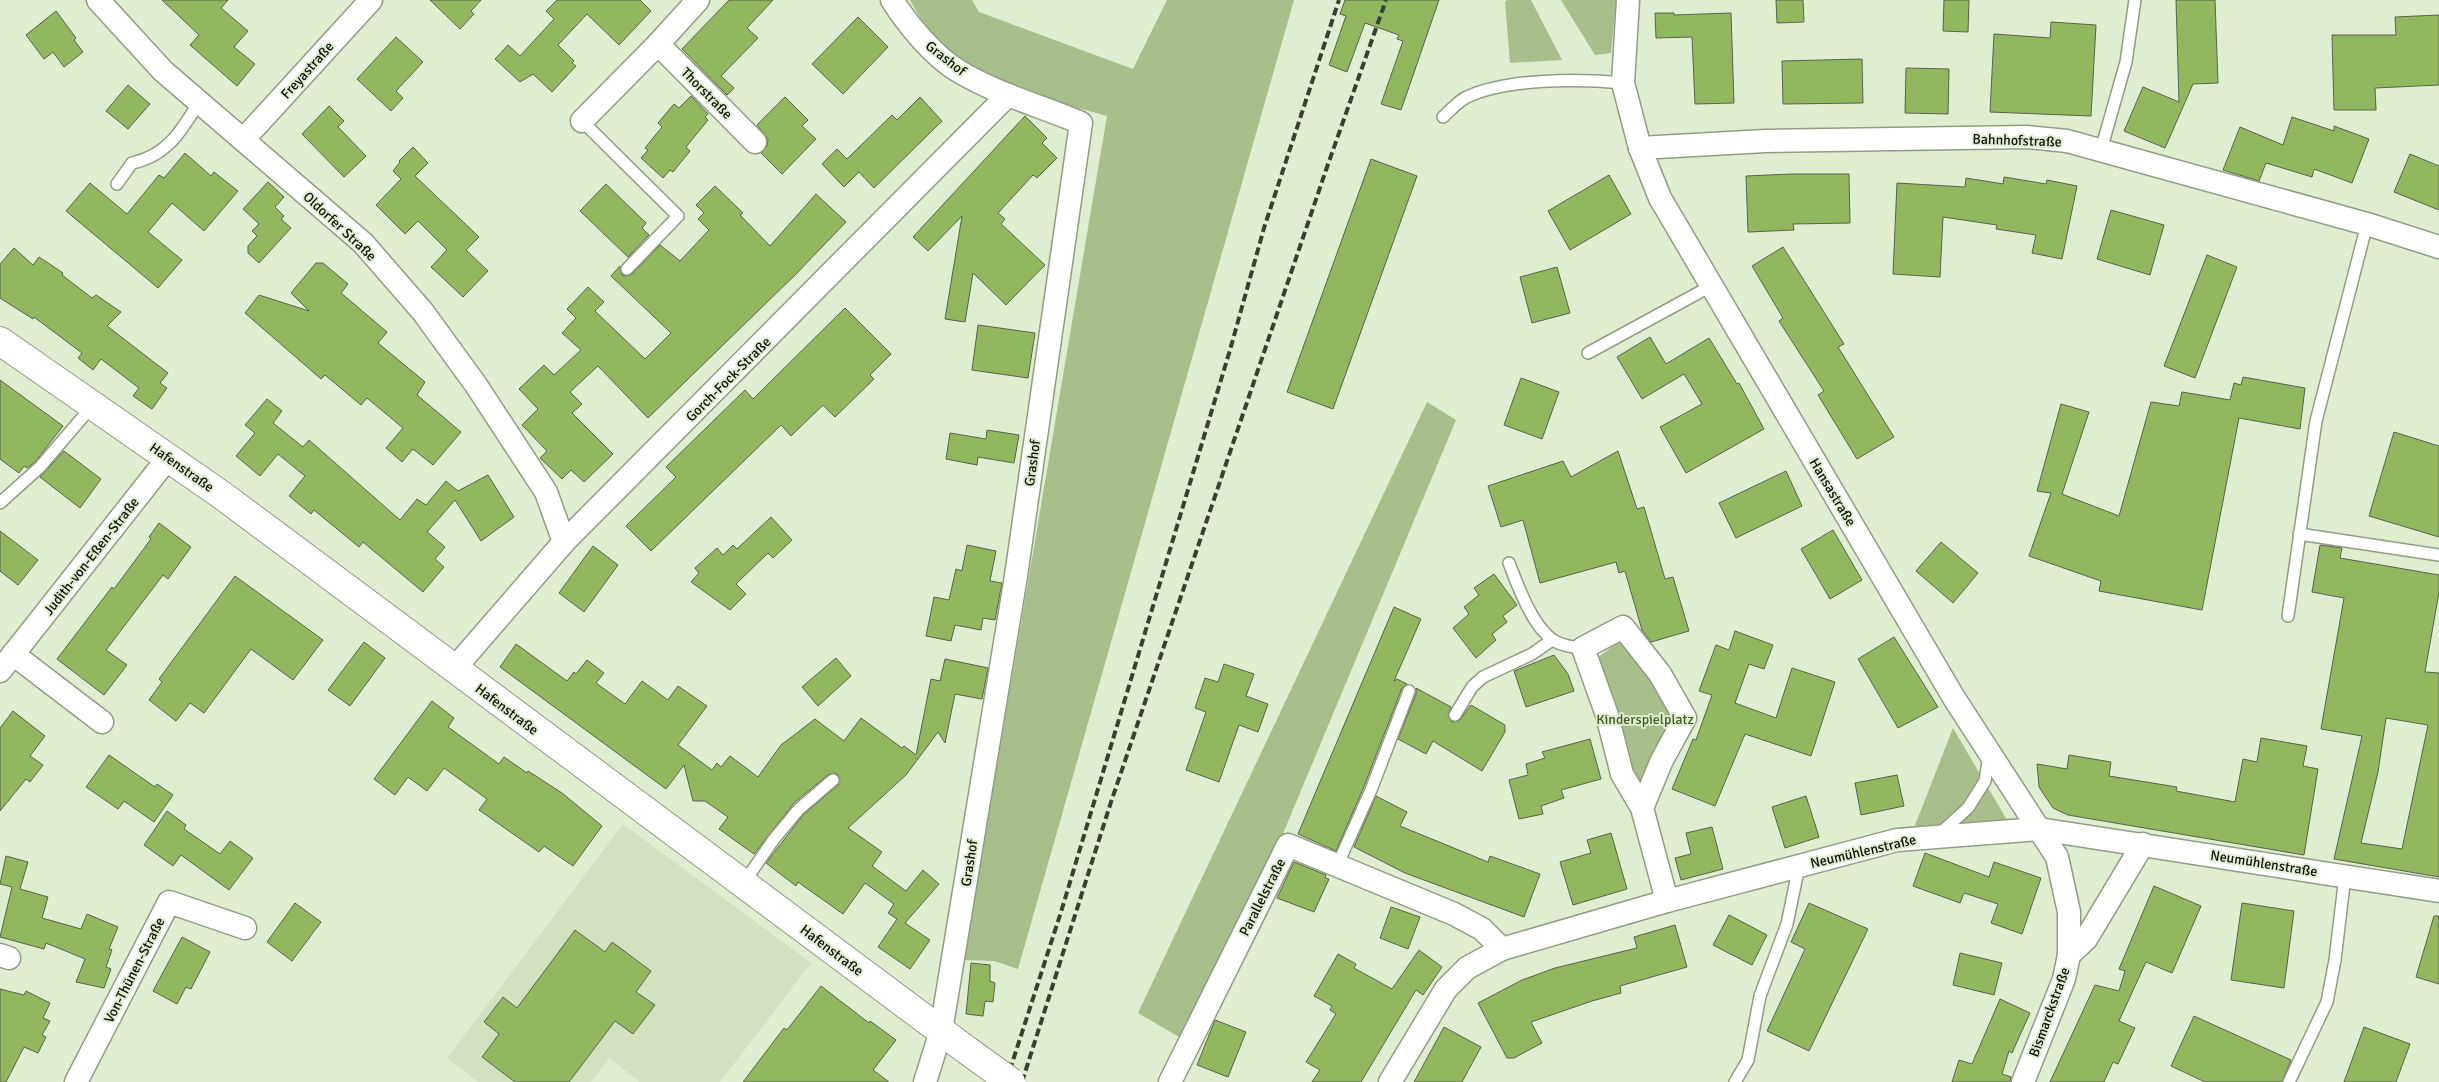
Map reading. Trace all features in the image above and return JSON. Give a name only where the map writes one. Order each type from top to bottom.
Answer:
[{"type":"street","name":"Oldorfer Straße","points":[[98,0],[163,71],[363,243],[423,312],[476,385],[546,492],[564,542]]},
{"type":"street","name":"Freyastraße","points":[[243,140],[371,0]]},
{"type":"street","points":[[582,120],[658,44],[698,0]]},
{"type":"street","name":"Grashof","points":[[892,0],[912,30],[959,72],[1008,95],[1081,123],[1016,576],[941,1031]]},
{"type":"street","name":"Hansastraße","points":[[1628,0],[1623,83],[1640,148],[1660,198],[1949,689],[2056,857],[2064,883],[2069,912],[2069,955]]},
{"type":"street","name":"Thorstraße","points":[[658,44],[755,142]]},
{"type":"street","name":"Gorch-Fock-Straße","points":[[454,669],[564,542],[1008,95]]},
{"type":"street","name":"Bahnhofstraße","points":[[1640,148],[1765,141],[2028,137],[2068,141],[2367,224],[2439,247]]},
{"type":"street","name":"Hafenstraße","points":[[0,341],[223,496],[1011,1082]]},
{"type":"street","name":"Judith-von-Eßen-Straße","points":[[0,672],[168,458]]},
{"type":"street","points":[[1642,808],[1662,760],[1685,718],[1660,674],[1623,627],[1583,648],[1606,715],[1622,774],[1642,808],[1667,901]]},
{"type":"street","points":[[13,654],[102,722]]},
{"type":"street","name":"Neumühlenstraße","points":[[1390,1082],[1446,989],[1467,968],[1502,949],[1667,901],[1898,840],[2039,829],[2439,891]]},
{"type":"street","name":"Bismarckstraße","points":[[2023,1082],[2064,979],[2069,955],[2086,939],[2143,844]]},
{"type":"street","name":"Parallelstraße","points":[[1170,1082],[1288,845],[1454,914],[1482,929],[1502,949]]},
{"type":"street","name":"Von-Thünen-Straße","points":[[76,1082],[169,902],[245,928]]},
{"type":"street","points":[[925,1082],[941,1031]]},
{"type":"lane","points":[[2101,150],[2126,62],[2135,0]]},
{"type":"lane","points":[[1443,116],[1465,98],[1489,88],[1579,79],[1623,83]]},
{"type":"lane","points":[[117,184],[132,163],[144,160],[163,151],[181,132],[199,102]]},
{"type":"lane","points":[[582,120],[678,216],[627,269]]},
{"type":"lane","points":[[2288,616],[2316,421],[2367,224]]},
{"type":"lane","points":[[1588,353],[1711,286]]},
{"type":"lane","points":[[0,503],[40,467],[93,405]]},
{"type":"lane","points":[[2299,534],[2439,555]]},
{"type":"lane","points":[[1509,563],[1522,596],[1540,626],[1552,640],[1565,646],[1583,648]]},
{"type":"lane","points":[[1454,715],[1472,687],[1483,677],[1532,654],[1552,640]]},
{"type":"lane","points":[[1337,866],[1371,790],[1409,692]]},
{"type":"lane","points":[[1937,836],[1968,808],[1984,782],[1990,753]]},
{"type":"lane","points":[[743,884],[774,839],[800,809],[833,780]]},
{"type":"lane","points":[[1735,1082],[1748,1060],[1760,996],[1787,924],[1799,866]]},
{"type":"lane","points":[[2289,1082],[2327,1002],[2335,960],[2345,876]]},
{"type":"shaded area","points":[[623,824],[811,963],[720,1082],[640,1082],[609,1058],[591,1082],[478,1082],[447,1058]]},
{"type":"green space","points":[[910,0],[972,0],[979,12],[1133,69],[1167,0],[1294,0],[1018,969],[994,961],[964,960],[1107,116],[1010,89],[937,48]]},
{"type":"green space","points":[[1507,0],[1531,0],[1562,60],[1510,63],[1505,2]]},
{"type":"green space","points":[[1561,0],[1616,0],[1611,53],[1595,55]]},
{"type":"green space","points":[[1427,402],[1456,420],[1282,836],[1179,1037],[1138,1013]]},
{"type":"green space","name":"Kinderspielplatz","points":[[1620,641],[1652,677],[1674,718],[1642,786],[1629,769],[1597,658]]},
{"type":"green space","points":[[1953,728],[2007,820],[1914,828]]},
{"type":"building","points":[[162,0],[228,0],[221,8],[248,31],[234,47],[255,64],[237,86],[190,45],[199,35]]},
{"type":"building","points":[[430,0],[481,0],[471,11],[474,14],[460,29]]},
{"type":"building","points":[[557,0],[640,0],[651,11],[619,45],[587,14],[558,45],[574,61],[572,63],[576,66],[552,92],[533,74],[520,82],[495,59],[508,45],[520,56],[554,19],[546,11]]},
{"type":"building","points":[[729,0],[773,0],[747,28],[758,38],[721,76],[734,88],[727,95],[682,49]]},
{"type":"building","points":[[1345,0],[1439,0],[1401,110],[1381,104],[1403,41],[1397,39],[1399,35],[1365,23],[1347,72],[1329,65],[1346,16],[1340,14]]},
{"type":"building","points":[[1776,0],[1803,0],[1804,22],[1777,23]]},
{"type":"building","points":[[1944,0],[1969,0],[1968,32],[1943,31]]},
{"type":"building","points":[[2176,0],[2215,0],[2218,83],[2193,84],[2165,148],[2124,131],[2143,87],[2179,102]]},
{"type":"building","points":[[56,11],[76,38],[74,40],[83,52],[64,67],[53,52],[44,59],[26,35]]},
{"type":"building","points":[[1655,13],[1674,13],[1674,15],[1731,13],[1734,103],[1695,104],[1692,37],[1656,38]]},
{"type":"building","points":[[2439,15],[2439,85],[2375,88],[2376,110],[2334,110],[2332,35],[2396,35],[2395,17]]},
{"type":"building","points":[[858,17],[888,47],[843,94],[812,64]]},
{"type":"building","points":[[2051,22],[2096,25],[2091,116],[1990,112],[1994,34],[2050,38]]},
{"type":"building","points":[[396,37],[423,62],[396,91],[403,98],[391,111],[357,79]]},
{"type":"building","points":[[1862,59],[1863,103],[1783,104],[1782,61]]},
{"type":"building","points":[[1906,68],[1949,69],[1948,114],[1905,113]]},
{"type":"building","points":[[128,85],[150,104],[128,129],[106,111]]},
{"type":"building","points":[[691,96],[708,114],[705,117],[708,120],[686,147],[690,151],[673,172],[670,170],[663,178],[641,158],[648,150],[645,148],[662,127],[658,123],[674,104],[679,108]]},
{"type":"building","points":[[785,97],[808,120],[802,126],[816,139],[782,174],[761,153],[767,146],[768,139],[757,125]]},
{"type":"building","points":[[920,97],[942,121],[874,188],[859,172],[844,187],[822,164],[837,149],[847,159],[892,115],[897,120]]},
{"type":"building","points":[[329,106],[344,121],[338,127],[366,156],[344,177],[302,134]]},
{"type":"building","points":[[1025,116],[1047,138],[1042,143],[1057,158],[1037,178],[1033,175],[998,213],[1005,219],[1001,224],[1045,265],[1006,305],[973,273],[965,322],[945,319],[962,216],[928,251],[913,237]]},
{"type":"building","points":[[2292,117],[2334,131],[2334,126],[2369,139],[2352,183],[2314,169],[2312,177],[2266,163],[2259,181],[2223,170],[2240,127],[2283,145]]},
{"type":"building","points":[[413,147],[428,163],[415,176],[479,237],[466,250],[488,271],[463,297],[431,267],[447,250],[418,221],[405,234],[376,205],[401,179],[393,171],[399,161]]},
{"type":"building","points":[[185,153],[211,176],[214,172],[238,191],[204,231],[172,203],[148,232],[182,260],[158,288],[66,211],[90,183],[127,214],[159,175],[164,178]]},
{"type":"building","points":[[2410,154],[2439,166],[2439,210],[2394,192]]},
{"type":"building","points":[[1371,159],[1417,176],[1333,409],[1287,392]]},
{"type":"building","points":[[1849,174],[1850,223],[1793,224],[1794,230],[1748,232],[1746,176]]},
{"type":"building","points":[[1609,175],[1631,214],[1570,250],[1548,211]]},
{"type":"building","points":[[2004,177],[2046,184],[2047,180],[2077,186],[2062,259],[2032,253],[2036,235],[1996,229],[1997,225],[1943,217],[1940,277],[1893,274],[1897,183],[1965,187],[1966,178],[2003,184]]},
{"type":"building","points":[[268,182],[284,197],[275,207],[284,216],[281,219],[291,228],[259,263],[248,253],[248,246],[257,236],[252,231],[259,224],[243,209]]},
{"type":"building","points":[[606,184],[646,223],[642,228],[649,235],[628,257],[580,211]]},
{"type":"building","points":[[715,186],[743,213],[740,215],[770,246],[816,194],[846,222],[796,274],[648,418],[598,366],[570,392],[582,404],[572,413],[613,454],[584,482],[571,470],[562,479],[540,458],[547,451],[522,425],[538,409],[519,389],[544,365],[554,375],[581,350],[562,333],[576,318],[567,309],[588,287],[604,302],[595,311],[645,359],[671,333],[611,276],[620,266],[622,275],[632,274],[660,245],[680,261],[709,230],[698,219],[704,213],[696,205]]},
{"type":"building","points":[[2111,210],[2164,225],[2150,275],[2097,259]]},
{"type":"building","points":[[1783,247],[1844,344],[1838,347],[1894,437],[1857,459],[1818,395],[1824,391],[1779,321],[1783,318],[1752,266]]},
{"type":"building","points":[[14,248],[33,265],[39,257],[63,273],[62,275],[92,298],[96,295],[121,312],[107,326],[168,373],[160,383],[167,388],[152,409],[133,396],[139,388],[101,359],[93,370],[78,358],[82,353],[34,317],[33,319],[0,298],[0,264]]},
{"type":"building","points":[[2207,255],[2237,267],[2195,378],[2164,366]]},
{"type":"building","points":[[316,263],[323,263],[348,284],[341,293],[387,332],[378,343],[425,382],[417,395],[461,432],[433,465],[413,449],[402,462],[386,448],[403,428],[367,398],[361,405],[325,375],[321,379],[245,313],[259,295],[309,311],[291,293]]},
{"type":"building","points":[[1557,267],[1570,313],[1532,323],[1520,277]]},
{"type":"building","points":[[845,308],[891,354],[870,375],[874,379],[835,417],[823,405],[791,436],[781,425],[651,551],[626,526],[676,477],[666,467],[745,390],[753,399]]},
{"type":"building","points":[[978,325],[1035,333],[1028,378],[972,370]]},
{"type":"building","points":[[1650,337],[1666,364],[1709,338],[1737,384],[1739,383],[1764,429],[1686,473],[1660,427],[1702,404],[1684,374],[1642,399],[1617,357]]},
{"type":"building","points":[[2243,377],[2305,388],[2300,429],[2239,418],[2202,610],[2099,591],[2101,581],[2029,556],[2051,493],[2037,491],[2061,404],[2089,412],[2062,494],[2119,516],[2151,402],[2179,406],[2182,392],[2230,400],[2234,383],[2241,385]]},
{"type":"building","points":[[1521,378],[1559,392],[1542,439],[1504,425]]},
{"type":"building","points":[[0,380],[63,426],[35,462],[27,468],[24,466],[19,473],[0,459]]},
{"type":"building","points":[[267,399],[282,411],[273,423],[303,447],[309,440],[400,520],[417,499],[426,505],[446,481],[458,491],[488,475],[514,517],[481,541],[455,500],[427,532],[445,547],[435,559],[444,567],[423,592],[363,542],[359,547],[314,510],[311,514],[289,496],[305,476],[278,454],[260,476],[236,456],[255,433],[245,425]]},
{"type":"building","points":[[987,430],[1019,435],[1014,463],[978,457],[977,465],[946,459],[950,433],[986,439]]},
{"type":"building","points":[[2394,432],[2439,446],[2439,537],[2369,516]]},
{"type":"building","points":[[64,451],[101,479],[80,508],[40,477]]},
{"type":"building","points":[[1618,451],[1637,509],[1644,507],[1665,579],[1673,577],[1689,631],[1651,642],[1642,630],[1625,571],[1619,573],[1616,562],[1540,583],[1523,520],[1501,527],[1488,486],[1563,461],[1571,477]]},
{"type":"building","points":[[1786,471],[1802,506],[1736,538],[1719,503]]},
{"type":"building","points":[[771,517],[792,540],[773,558],[768,553],[736,584],[746,594],[730,610],[691,582],[699,573],[695,568],[717,548],[723,555],[733,545],[737,549]]},
{"type":"building","points":[[159,523],[191,547],[168,579],[163,575],[106,650],[127,665],[104,695],[57,659],[112,587],[114,589],[151,539],[149,537]]},
{"type":"building","points":[[1833,530],[1862,580],[1830,599],[1801,549]]},
{"type":"building","points":[[0,531],[38,560],[18,585],[0,571]]},
{"type":"building","points":[[1941,542],[1978,573],[1953,603],[1916,571]]},
{"type":"building","points":[[967,545],[996,551],[990,581],[1002,583],[995,620],[983,618],[981,630],[955,625],[951,641],[926,636],[934,597],[949,600],[956,569],[962,571]]},
{"type":"building","points":[[2320,545],[2342,548],[2340,558],[2439,575],[2439,592],[2425,672],[2439,673],[2439,877],[2334,859],[2362,736],[2321,729],[2344,598],[2312,592]],"holes":[[[2386,718],[2428,725],[2402,849],[2361,843],[2378,772]]]},
{"type":"building","points":[[593,546],[618,565],[584,612],[559,593]]},
{"type":"building","points":[[1494,574],[1517,605],[1503,616],[1507,622],[1492,634],[1496,640],[1476,658],[1453,628],[1469,614],[1464,607],[1479,595],[1474,588]]},
{"type":"building","points":[[235,576],[323,640],[293,680],[251,649],[204,713],[190,703],[176,721],[149,700],[162,682],[159,679]]},
{"type":"building","points":[[1394,607],[1421,619],[1394,681],[1397,679],[1407,684],[1402,688],[1363,789],[1336,851],[1298,834]]},
{"type":"building","points":[[1735,631],[1773,645],[1764,669],[1749,664],[1735,703],[1776,718],[1792,668],[1835,682],[1811,756],[1745,734],[1715,806],[1672,789],[1693,739],[1696,740],[1712,695],[1699,691],[1716,645],[1729,650]]},
{"type":"building","points":[[1894,637],[1938,707],[1898,728],[1858,659]]},
{"type":"building","points":[[364,642],[385,658],[350,706],[328,690]]},
{"type":"building","points":[[516,644],[567,681],[574,672],[576,674],[587,660],[604,673],[596,683],[625,704],[642,681],[668,700],[678,686],[707,706],[678,745],[712,770],[717,763],[721,767],[730,756],[758,777],[781,745],[815,719],[844,741],[861,718],[902,748],[904,746],[916,755],[931,679],[940,681],[945,659],[988,668],[982,699],[955,694],[945,743],[938,732],[906,775],[848,828],[882,852],[872,866],[906,891],[923,870],[939,884],[905,923],[930,940],[910,969],[878,947],[897,919],[888,913],[894,904],[865,883],[843,914],[798,882],[796,886],[766,863],[804,814],[838,785],[840,779],[838,775],[835,773],[829,774],[794,803],[754,854],[719,829],[728,817],[705,801],[693,801],[684,765],[666,789],[500,667]]},
{"type":"building","points":[[1554,655],[1568,674],[1574,691],[1526,707],[1514,671]]},
{"type":"building","points":[[836,658],[851,676],[818,706],[802,687]]},
{"type":"building","points":[[1224,664],[1254,674],[1246,696],[1268,704],[1258,732],[1239,725],[1219,782],[1186,770],[1206,712],[1195,708],[1205,678],[1218,682]]},
{"type":"building","points":[[1416,688],[1451,707],[1448,715],[1452,722],[1459,721],[1471,705],[1505,725],[1505,732],[1482,771],[1433,741],[1426,754],[1398,739],[1416,694]]},
{"type":"building","points":[[432,701],[454,718],[448,727],[499,764],[504,757],[527,773],[528,771],[562,793],[602,826],[573,866],[544,846],[539,852],[479,810],[487,799],[444,768],[427,791],[408,777],[395,795],[374,779]]},
{"type":"building","points":[[13,711],[45,736],[30,756],[43,765],[30,782],[26,779],[0,811],[0,728]]},
{"type":"building","points":[[2261,738],[2307,746],[2303,766],[2318,769],[2304,855],[2068,815],[2053,808],[2039,787],[2037,764],[2067,769],[2069,755],[2111,762],[2109,776],[2177,787],[2176,791],[2235,802],[2243,759],[2257,762]]},
{"type":"building","points":[[1590,739],[1601,779],[1561,790],[1564,798],[1541,806],[1543,814],[1519,819],[1509,780],[1528,775],[1526,764],[1545,758],[1542,752]]},
{"type":"building","points":[[109,755],[155,787],[157,784],[173,795],[154,822],[124,801],[118,809],[86,787]]},
{"type":"building","points":[[1897,775],[1904,806],[1861,815],[1855,783]]},
{"type":"building","points":[[1376,796],[1407,812],[1400,826],[1488,862],[1490,856],[1540,874],[1524,917],[1405,873],[1354,847]]},
{"type":"building","points":[[1806,796],[1819,837],[1785,848],[1772,807]]},
{"type":"building","points":[[167,811],[186,825],[184,829],[220,854],[230,841],[253,858],[229,890],[181,855],[173,866],[144,845]]},
{"type":"building","points":[[1712,827],[1723,869],[1681,880],[1675,858],[1691,854],[1686,833]]},
{"type":"building","points":[[1611,833],[1627,889],[1573,905],[1560,862],[1591,853],[1587,840]]},
{"type":"building","points":[[1925,853],[1989,877],[1994,862],[2041,878],[2022,934],[1991,923],[1998,904],[1964,893],[1960,903],[1913,886]]},
{"type":"building","points":[[6,856],[28,862],[20,889],[48,897],[42,918],[81,929],[87,914],[118,927],[109,949],[112,950],[106,967],[111,969],[104,988],[76,982],[85,959],[46,943],[44,949],[0,937],[12,887],[0,884]]},
{"type":"building","points":[[1294,862],[1326,875],[1325,878],[1329,879],[1314,912],[1277,898]]},
{"type":"building","points":[[2154,886],[2201,906],[2172,973],[2146,962],[2119,1021],[2135,1028],[2118,1064],[2113,1062],[2104,1082],[2050,1082],[2095,985],[2119,991],[2125,971],[2119,969]]},
{"type":"building","points":[[295,903],[321,922],[292,961],[267,942]]},
{"type":"building","points":[[1809,903],[1868,929],[1809,1051],[1767,1031],[1805,949],[1791,942]]},
{"type":"building","points":[[2242,903],[2294,911],[2284,988],[2231,980]]},
{"type":"building","points":[[1391,907],[1420,917],[1408,949],[1380,938]]},
{"type":"building","points":[[1729,915],[1767,935],[1752,965],[1713,945]]},
{"type":"building","points":[[2434,916],[2439,916],[2439,984],[2416,977]]},
{"type":"building","points":[[1675,925],[1687,967],[1620,986],[1621,993],[1531,1022],[1542,1043],[1514,1058],[1507,1058],[1478,1003],[1522,980],[1555,968],[1637,948],[1634,937]]},
{"type":"building","points":[[575,930],[605,952],[612,942],[651,971],[636,992],[655,1005],[633,1034],[615,1021],[569,1082],[515,1082],[482,1057],[499,1034],[484,1022],[503,997],[517,1008]]},
{"type":"building","points":[[182,937],[210,952],[191,989],[186,987],[177,1004],[153,991]]},
{"type":"building","points":[[1419,950],[1442,967],[1423,995],[1416,990],[1361,1082],[1312,1082],[1320,1070],[1306,1062],[1336,1014],[1330,1010],[1332,1006],[1314,996],[1338,954],[1356,964],[1354,968],[1392,989]]},
{"type":"building","points":[[1960,953],[2002,963],[1994,995],[1953,985]]},
{"type":"building","points":[[971,963],[990,965],[990,981],[995,983],[993,1002],[985,1001],[983,1016],[966,1014]]},
{"type":"building","points":[[821,986],[869,1023],[870,1021],[896,1040],[873,1070],[889,1082],[743,1082],[784,1028],[787,1030]]},
{"type":"building","points":[[0,989],[24,995],[26,991],[50,1003],[43,1018],[50,1021],[42,1035],[46,1037],[38,1053],[24,1047],[6,1082],[0,1082]]},
{"type":"building","points":[[2000,999],[2030,1013],[2012,1053],[2009,1051],[2002,1074],[2011,1077],[2010,1082],[1952,1082],[1959,1060],[1972,1064]]},
{"type":"building","points":[[2194,1016],[2291,1060],[2282,1082],[2205,1082],[2171,1066]]},
{"type":"building","points":[[1215,1020],[1246,1032],[1228,1077],[1197,1065]]},
{"type":"building","points":[[1444,1027],[1481,1047],[1462,1082],[1414,1082]]},
{"type":"building","points":[[2364,1027],[2410,1044],[2396,1082],[2344,1082]]},
{"type":"railway","points":[[1006,1082],[1061,912],[1230,350],[1264,228],[1339,0]]},
{"type":"railway","points":[[1022,1082],[1111,802],[1326,170],[1386,0]]}]
